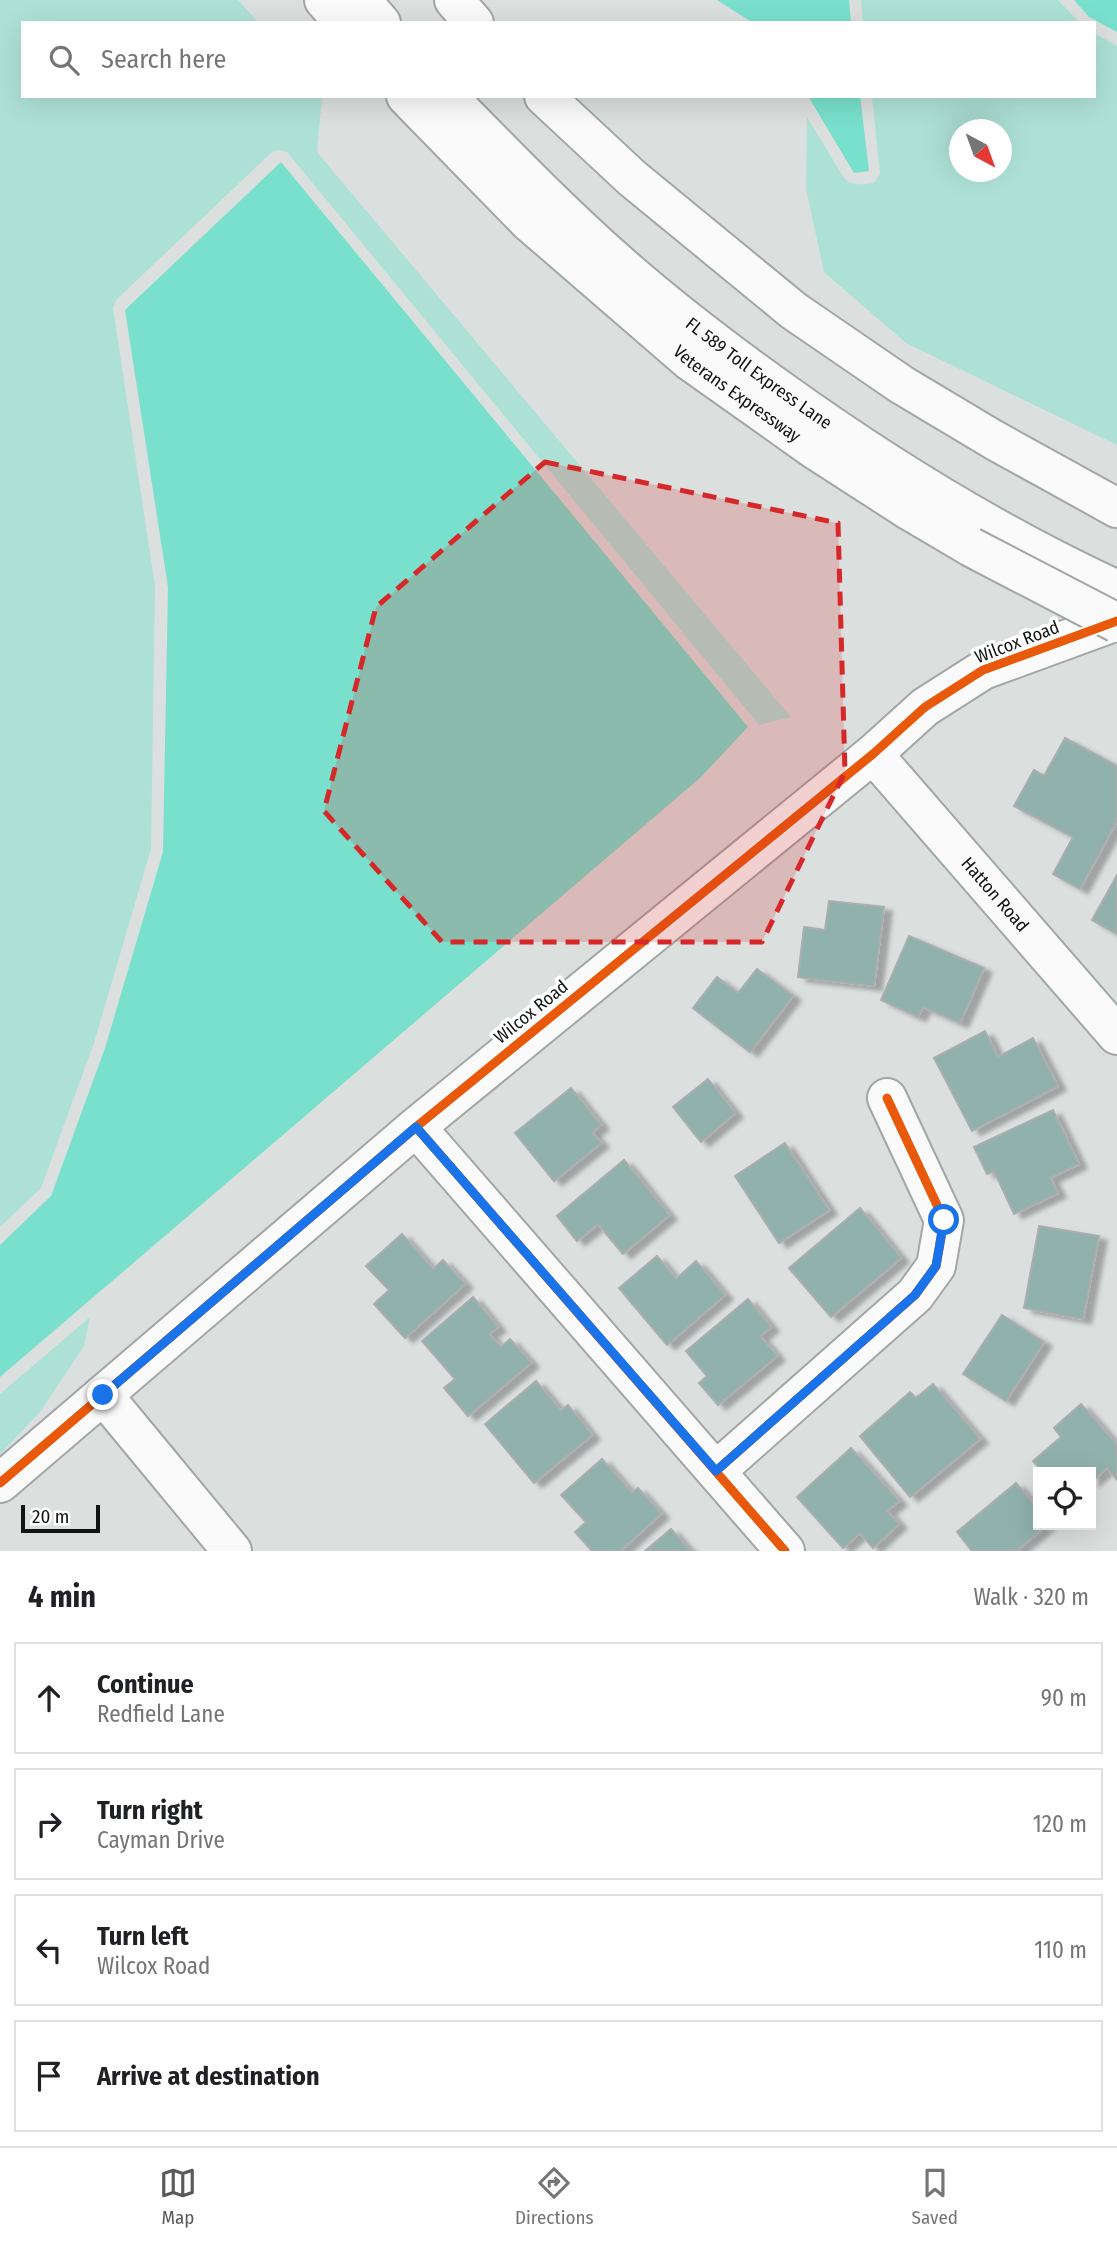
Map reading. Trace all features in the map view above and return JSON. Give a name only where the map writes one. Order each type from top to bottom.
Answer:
[{"type":"main road","points":[[324,0],[342,21]]},
{"type":"main road","points":[[361,0],[379,21]]},
{"type":"main road","points":[[454,0],[472,21]]},
{"type":"main road","name":"Veterans Expressway","points":[[408,98],[528,221],[690,360],[814,449],[910,511],[1046,588],[1117,622]]},
{"type":"main road","name":"FL 589 Toll Express Lane","points":[[449,98],[546,197],[620,264],[707,336],[827,424],[924,487],[1009,535],[1117,590]]},
{"type":"main road","points":[[546,98],[632,178],[794,311],[902,385],[1111,505]]},
{"type":"main road","name":"Wilcox Road","points":[[0,1483],[416,1127],[873,754],[925,707],[983,670],[1117,622]]},
{"type":"main road","name":"Hatton Road","points":[[873,754],[1117,1035]]},
{"type":"main road","points":[[716,1471],[915,1295],[936,1266],[944,1220],[887,1098]]},
{"type":"main road","points":[[416,1127],[785,1551]]},
{"type":"main road","points":[[103,1395],[232,1551]]},
{"type":"highlighted area","points":[[545,462],[838,523],[845,772],[762,942],[442,942],[324,811],[376,607]]},
{"type":"shaded area","points":[[0,0],[238,0],[257,21],[21,21],[21,98],[322,98],[317,152],[791,717],[759,725],[287,152],[272,152],[116,300],[113,308],[155,586],[151,849],[94,1043],[41,1188],[0,1227]]},
{"type":"shaded area","points":[[717,0],[849,0],[851,21],[750,21]]},
{"type":"shaded area","points":[[861,0],[1058,0],[1078,21],[863,21]]},
{"type":"shaded area","points":[[1074,0],[1117,0],[1117,32],[1089,17]]},
{"type":"shaded area","points":[[1096,34],[1117,46],[1117,445],[906,343],[824,272],[806,189],[807,117],[847,181],[855,184],[874,183],[880,174],[872,98],[1096,98]]},
{"type":"shaded area","points":[[809,98],[860,98],[869,171],[854,173]]},
{"type":"shaded area","points":[[281,162],[748,727],[700,778],[0,1377],[0,1245],[51,1196],[105,1048],[163,852],[168,587],[125,310]]},
{"type":"shaded area","points":[[90,1317],[84,1346],[40,1412],[0,1454],[0,1394]]},
{"type":"building","points":[[1065,738],[1117,766],[1117,821],[1080,889],[1053,874],[1073,837],[1014,806],[1034,770],[1044,776]]},
{"type":"building","points":[[1117,875],[1117,934],[1092,920]]},
{"type":"building","points":[[829,901],[884,907],[874,986],[798,977],[804,927],[825,930]]},
{"type":"building","points":[[909,936],[984,968],[960,1023],[923,1007],[918,1017],[881,1000]]},
{"type":"building","points":[[757,969],[793,996],[750,1052],[693,1008],[717,977],[738,993]]},
{"type":"building","points":[[985,1031],[998,1057],[1033,1038],[1058,1086],[972,1131],[934,1058]]},
{"type":"building","points":[[708,1079],[735,1113],[701,1142],[673,1107]]},
{"type":"building","points":[[571,1088],[601,1125],[592,1133],[601,1143],[554,1181],[515,1133]]},
{"type":"building","points":[[1053,1110],[1079,1164],[1050,1178],[1058,1193],[1014,1214],[994,1171],[987,1174],[974,1147]]},
{"type":"building","points":[[785,1143],[829,1210],[779,1243],[735,1176]]},
{"type":"building","points":[[624,1160],[669,1215],[623,1254],[598,1224],[577,1241],[557,1216]]},
{"type":"building","points":[[860,1208],[901,1258],[831,1317],[789,1268]]},
{"type":"building","points":[[1039,1226],[1099,1236],[1083,1319],[1024,1308]]},
{"type":"building","points":[[402,1234],[433,1269],[443,1260],[465,1284],[405,1338],[374,1304],[389,1290],[366,1266]]},
{"type":"building","points":[[657,1256],[676,1279],[696,1261],[725,1295],[667,1345],[619,1288]]},
{"type":"building","points":[[473,1297],[498,1327],[489,1334],[501,1347],[510,1339],[531,1363],[468,1416],[444,1388],[455,1379],[422,1341]]},
{"type":"building","points":[[748,1299],[771,1327],[760,1336],[777,1356],[718,1405],[699,1383],[707,1376],[686,1351]]},
{"type":"building","points":[[1002,1315],[1044,1342],[1006,1401],[963,1374]]},
{"type":"building","points":[[536,1381],[561,1411],[568,1405],[592,1435],[534,1483],[485,1424]]},
{"type":"building","points":[[933,1384],[980,1439],[910,1497],[860,1436],[910,1392],[916,1398]]},
{"type":"building","points":[[1081,1404],[1117,1445],[1117,1480],[1107,1468],[1096,1478],[1096,1467],[1038,1467],[1033,1461],[1061,1437],[1054,1428]]},
{"type":"building","points":[[851,1448],[899,1501],[887,1511],[899,1524],[873,1548],[860,1533],[843,1548],[797,1497]]},
{"type":"building","points":[[602,1459],[632,1493],[638,1488],[661,1514],[620,1551],[592,1551],[575,1532],[586,1522],[561,1495]]},
{"type":"building","points":[[1016,1483],[1033,1503],[1033,1530],[1041,1530],[1016,1551],[972,1551],[957,1532]]},
{"type":"building","points":[[671,1529],[690,1551],[645,1551]]},
{"type":"cycle path","points":[[0,1483],[416,1127],[873,754],[925,707],[983,670],[1117,621]]},
{"type":"cycle path","points":[[716,1471],[915,1295],[936,1266],[944,1220],[887,1098]]},
{"type":"cycle path","points":[[416,1127],[785,1551]]},
{"type":"route","points":[[103,1395],[416,1127],[716,1471],[915,1295],[936,1266],[944,1220]]}]
